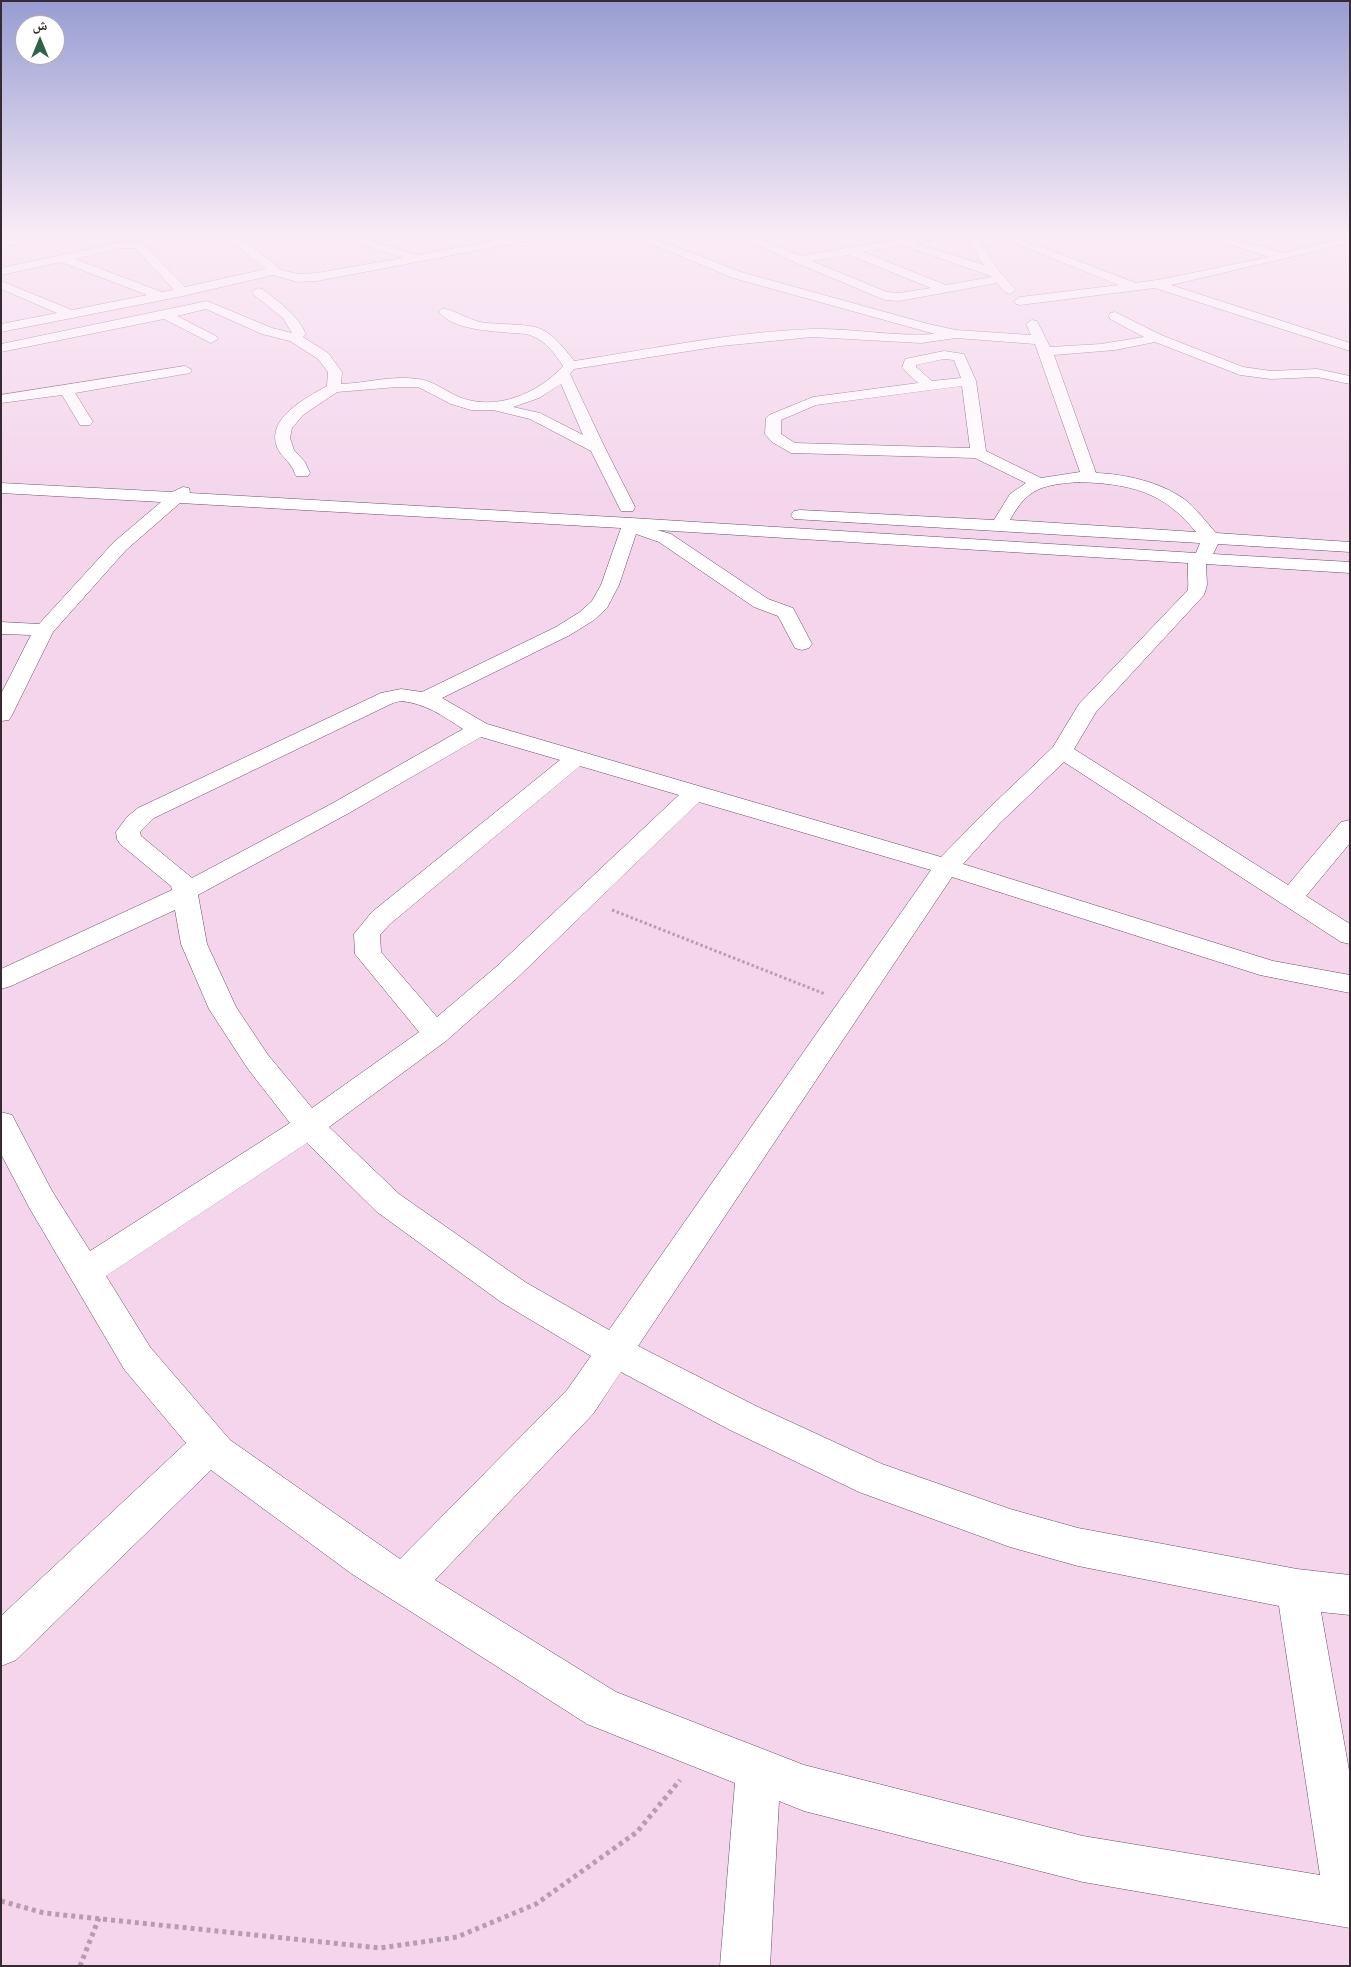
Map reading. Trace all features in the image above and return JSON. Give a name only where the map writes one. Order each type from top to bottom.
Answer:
[{"type":"street","points":[[1,328],[22,324]]},
{"type":"street","points":[[1,348],[122,324]]},
{"type":"street","points":[[182,324],[211,339]]},
{"type":"street","points":[[250,324],[267,331],[295,338],[318,352],[332,366],[335,372],[334,388]]},
{"type":"street","points":[[294,324],[299,334],[295,338]]},
{"type":"street","points":[[472,324],[536,332],[557,347],[597,448],[629,520],[665,538],[761,603],[786,612],[802,644]]},
{"type":"street","points":[[911,324],[956,334],[1043,345],[1110,348],[1156,338]]},
{"type":"street","points":[[1032,324],[1043,345],[1089,476]]},
{"type":"street","points":[[1130,324],[1156,338],[1240,371],[1270,375],[1317,373],[1350,380]]},
{"type":"street","points":[[1278,324],[1350,347]]},
{"type":"street","points":[[485,406],[533,397],[549,388],[567,371],[729,342],[811,333],[855,333],[914,338],[941,338],[956,334]]},
{"type":"street","points":[[929,386],[909,368],[910,362],[944,355],[959,357],[969,381],[978,453]]},
{"type":"street","points":[[1,399],[185,370]]},
{"type":"street","points":[[969,381],[813,401],[774,418],[772,434],[791,448],[978,453],[1040,484]]},
{"type":"street","points":[[302,473],[300,464],[287,452],[283,445],[284,433],[290,419],[303,405],[334,388],[420,383],[457,402],[516,411],[535,416],[597,448]]},
{"type":"street","points":[[66,390],[85,422]]},
{"type":"street","points":[[1,473],[115,481],[184,491],[1200,560],[1350,568]]},
{"type":"street","points":[[999,525],[1013,501],[1023,491],[1040,484],[1089,476],[1128,482],[1164,494],[1178,502],[1190,513],[1211,539]]},
{"type":"street","points":[[100,493],[115,481]]},
{"type":"street","points":[[1,488],[100,493],[184,491]]},
{"type":"street","points":[[1,715],[44,630],[120,546],[184,491]]},
{"type":"street","points":[[629,520],[686,510]]},
{"type":"street","points":[[784,515],[999,525],[1350,547]]},
{"type":"street","points":[[426,698],[563,631],[587,616],[600,604],[610,585],[629,520]]},
{"type":"street","points":[[404,1584],[580,1402],[945,868],[992,818],[1062,751],[1087,710],[1197,591],[1197,563],[1211,539]]},
{"type":"street","points":[[1,628],[44,630]]},
{"type":"street","points":[[1350,984],[1270,969],[1238,960],[1207,948],[1168,938],[1032,892],[945,868],[696,792],[479,729],[426,698],[410,694],[388,697],[146,813],[134,822],[128,832],[130,840],[183,883],[194,944],[223,1009],[258,1062],[310,1126],[388,1204],[513,1292],[615,1352],[743,1418],[873,1480],[1000,1525],[1088,1549],[1297,1589],[1350,1595]]},
{"type":"street","points":[[1,980],[178,899],[185,892],[340,808],[479,729]]},
{"type":"street","points":[[1062,751],[1350,936]]},
{"type":"street","points":[[436,1034],[368,954],[367,934],[380,918],[577,757]]},
{"type":"street","points":[[85,1272],[310,1126],[436,1034],[506,973],[696,792]]},
{"type":"street","points":[[1291,898],[1350,827]]},
{"type":"street","points":[[1,1123],[41,1200],[137,1358],[216,1452],[358,1555],[602,1709],[804,1788],[1083,1859],[1349,1904],[1297,1589]]},
{"type":"street","points":[[1,1645],[210,1445]]},
{"type":"street","points":[[745,1966],[758,1770]]},
{"type":"path","points":[[583,899],[852,1004]]},
{"type":"path","points":[[1,1901],[44,1913],[380,1948],[456,1938],[536,1904],[637,1832],[706,1749]]},
{"type":"path","points":[[80,1966],[99,1918]]}]
